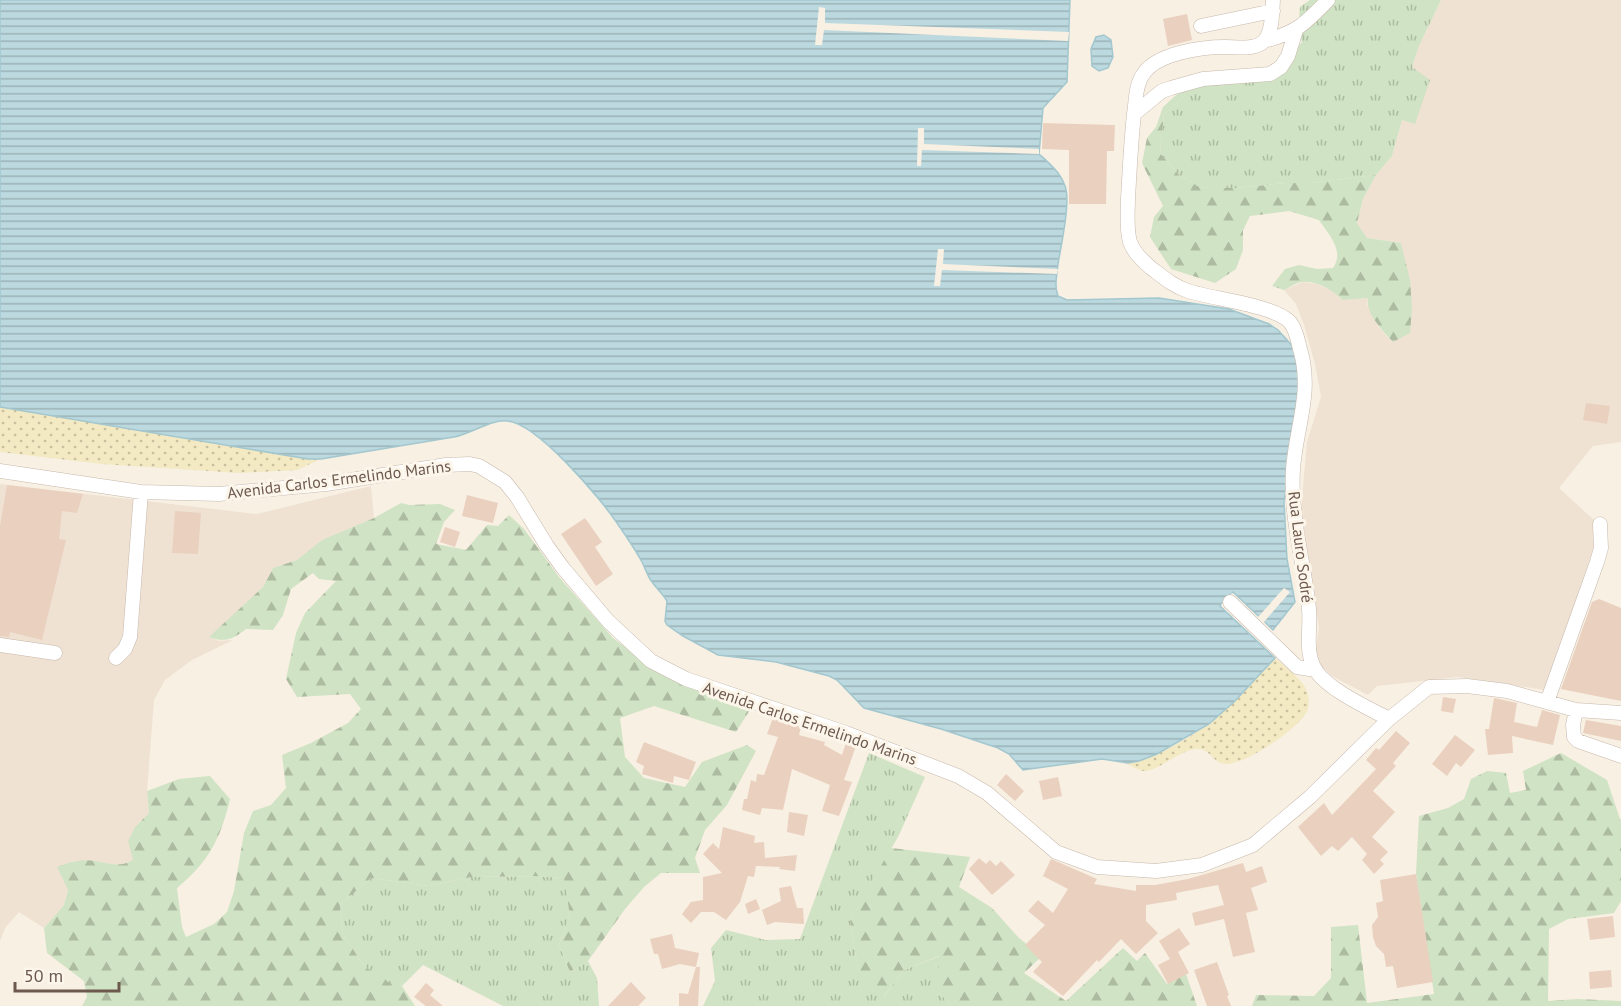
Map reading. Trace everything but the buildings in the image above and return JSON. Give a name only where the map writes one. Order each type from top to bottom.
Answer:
[{"type":"street","points":[[1134,114],[1137,92],[1144,72],[1164,58],[1215,47],[1253,46],[1296,30],[1328,0]]},
{"type":"street","points":[[1201,26],[1273,6],[1269,33],[1264,41]]},
{"type":"street","points":[[1134,114],[1162,91],[1181,85],[1203,79],[1270,74],[1281,67],[1288,56],[1296,30]]},
{"type":"street","name":"Rua Lauro Sodré","points":[[1134,114],[1128,217],[1129,237],[1134,251],[1168,282],[1178,287],[1273,312],[1289,321],[1294,329],[1305,369],[1306,384],[1295,450],[1293,493],[1296,535],[1309,610],[1308,649],[1316,670]]},
{"type":"street","name":"Avenida Carlos Ermelindo Marins","points":[[0,471],[141,492],[219,494],[326,484],[447,465],[479,466],[506,482],[563,568],[615,628],[651,661],[686,679],[846,733],[958,776],[987,793],[1056,852],[1097,867],[1156,871],[1202,865],[1253,845],[1310,797],[1389,719],[1429,687],[1467,686],[1507,691],[1576,710],[1621,713]]},
{"type":"street","points":[[116,658],[125,649],[130,638],[141,492]]},
{"type":"street","points":[[1547,702],[1597,562],[1601,548],[1600,524]]},
{"type":"street","points":[[1230,603],[1297,667],[1316,670],[1335,689],[1389,719]]},
{"type":"street","points":[[0,645],[55,653]]},
{"type":"street","points":[[1576,710],[1573,725],[1574,737],[1578,741],[1621,756]]},
{"type":"shaded area","points":[[1441,0],[1621,0],[1621,442],[1593,446],[1559,488],[1595,521],[1595,544],[1545,690],[1458,677],[1377,686],[1368,695],[1332,676],[1314,660],[1319,629],[1301,509],[1307,442],[1321,397],[1304,325],[1296,304],[1284,290],[1303,282],[1317,284],[1334,291],[1343,300],[1368,298],[1367,304],[1378,326],[1392,342],[1404,258],[1401,243],[1367,238],[1357,223],[1363,199],[1376,175],[1392,156],[1402,120],[1415,123],[1412,67],[1419,46]]},
{"type":"shaded area","points":[[0,484],[257,514],[371,486],[374,518],[323,540],[297,560],[273,568],[263,587],[210,637],[219,641],[233,640],[192,660],[165,680],[154,700],[147,791],[149,813],[135,827],[133,860],[122,866],[94,861],[74,861],[58,867],[68,889],[64,905],[44,928],[19,912],[5,928],[0,941]]},
{"type":"green space","points":[[1310,0],[1441,0],[1419,46],[1412,67],[1430,80],[1415,124],[1402,120],[1392,156],[1376,175],[1311,183],[1210,188],[1197,186],[1179,175],[1160,153],[1164,115],[1197,84],[1244,76],[1283,65],[1302,42],[1298,29],[1300,7]]},
{"type":"green space","points":[[1197,84],[1164,115],[1160,153],[1179,175],[1197,186],[1236,188],[1311,183],[1376,175],[1363,199],[1357,223],[1367,238],[1401,243],[1410,280],[1412,308],[1410,333],[1393,342],[1372,316],[1368,298],[1343,300],[1324,287],[1308,282],[1298,283],[1284,290],[1272,286],[1285,269],[1299,265],[1317,269],[1333,268],[1336,262],[1334,243],[1319,220],[1289,211],[1250,216],[1243,230],[1243,250],[1236,269],[1215,283],[1171,269],[1150,237],[1154,217],[1163,206],[1142,163],[1147,138],[1156,127],[1163,107],[1184,88]]},
{"type":"green space","points":[[401,503],[440,504],[455,510],[444,522],[436,544],[466,550],[487,525],[498,526],[509,515],[524,529],[559,577],[613,638],[654,669],[753,705],[736,732],[654,706],[620,718],[625,757],[644,778],[685,787],[702,762],[747,745],[756,751],[727,805],[705,830],[695,858],[700,873],[661,873],[644,887],[625,909],[588,961],[570,972],[559,945],[570,916],[564,878],[471,877],[429,886],[371,878],[340,905],[343,934],[364,966],[388,982],[402,986],[415,1006],[82,1006],[87,997],[84,981],[47,953],[44,928],[64,905],[68,890],[57,867],[71,862],[90,860],[119,864],[133,860],[128,841],[135,827],[149,813],[147,791],[179,779],[210,776],[230,799],[212,849],[197,869],[177,888],[182,927],[186,937],[214,924],[227,912],[234,891],[244,833],[253,811],[271,805],[286,788],[282,755],[311,743],[348,723],[361,709],[350,694],[297,697],[286,679],[296,633],[305,613],[336,581],[319,579],[313,573],[291,589],[283,615],[273,630],[246,629],[233,638],[225,640],[209,637],[263,587],[273,568],[297,560],[322,540],[374,518]]},
{"type":"green space","points":[[869,753],[925,777],[899,835],[850,921],[858,969],[884,996],[904,970],[940,956],[939,992],[951,1006],[703,1006],[715,981],[711,948],[726,930],[766,940],[800,939]]},
{"type":"green space","points":[[1561,753],[1607,780],[1621,822],[1621,901],[1614,913],[1568,919],[1549,929],[1548,1001],[1578,999],[1621,1001],[1621,1006],[1252,1006],[1256,995],[1314,996],[1331,978],[1331,927],[1358,925],[1367,1003],[1434,994],[1416,874],[1419,816],[1448,808],[1464,799],[1471,779],[1487,771],[1506,773],[1510,793],[1526,790],[1523,771]]},
{"type":"green space","points":[[891,848],[970,857],[959,887],[992,908],[1019,938],[1042,956],[1024,973],[1066,1001],[1123,948],[1137,961],[1145,953],[1167,984],[1186,974],[1197,1006],[951,1006],[939,992],[939,956],[904,970],[883,997],[858,969],[850,921]]},
{"type":"green space","points":[[471,877],[565,878],[570,916],[559,945],[570,972],[588,961],[597,978],[599,1006],[503,1006],[423,965],[402,986],[388,983],[364,966],[343,934],[340,905],[371,878],[429,886]]},
{"type":"sand","points":[[0,407],[308,459],[321,459],[297,470],[239,473],[102,464],[0,452]]},
{"type":"sand","points":[[1275,658],[1303,684],[1309,704],[1304,717],[1272,744],[1235,763],[1222,763],[1200,749],[1182,753],[1161,765],[1144,771],[1123,762],[1146,757],[1185,740],[1232,703]]},
{"type":"water","points":[[0,0],[1070,0],[1067,82],[1043,108],[1039,154],[1060,176],[1067,193],[1065,224],[1056,280],[1058,296],[1067,300],[1159,298],[1229,309],[1269,324],[1278,330],[1298,352],[1302,365],[1284,502],[1287,559],[1295,602],[1273,630],[1233,592],[1220,606],[1275,658],[1234,702],[1209,724],[1157,754],[1128,763],[1102,759],[1023,770],[1009,754],[998,748],[941,729],[864,708],[837,680],[829,676],[776,662],[718,655],[683,636],[667,625],[665,621],[667,601],[650,579],[636,552],[609,512],[567,463],[534,434],[520,425],[501,421],[454,437],[321,459],[308,459],[0,407]]},
{"type":"water","points":[[1104,35],[1111,40],[1113,57],[1108,68],[1099,71],[1092,66],[1091,49],[1096,37]]},
{"type":"pier","points":[[819,7],[825,8],[825,23],[1069,32],[1068,41],[824,30],[822,45],[815,45]]},
{"type":"pier","points":[[918,128],[924,128],[924,144],[1039,149],[1039,154],[922,150],[921,166],[917,166]]},
{"type":"pier","points":[[938,249],[944,249],[943,264],[1058,269],[1057,274],[942,270],[940,286],[934,286]]},
{"type":"pier","points":[[1284,588],[1290,592],[1264,622],[1273,633],[1233,596],[1224,605],[1276,656],[1221,605],[1232,593],[1258,617]]}]
